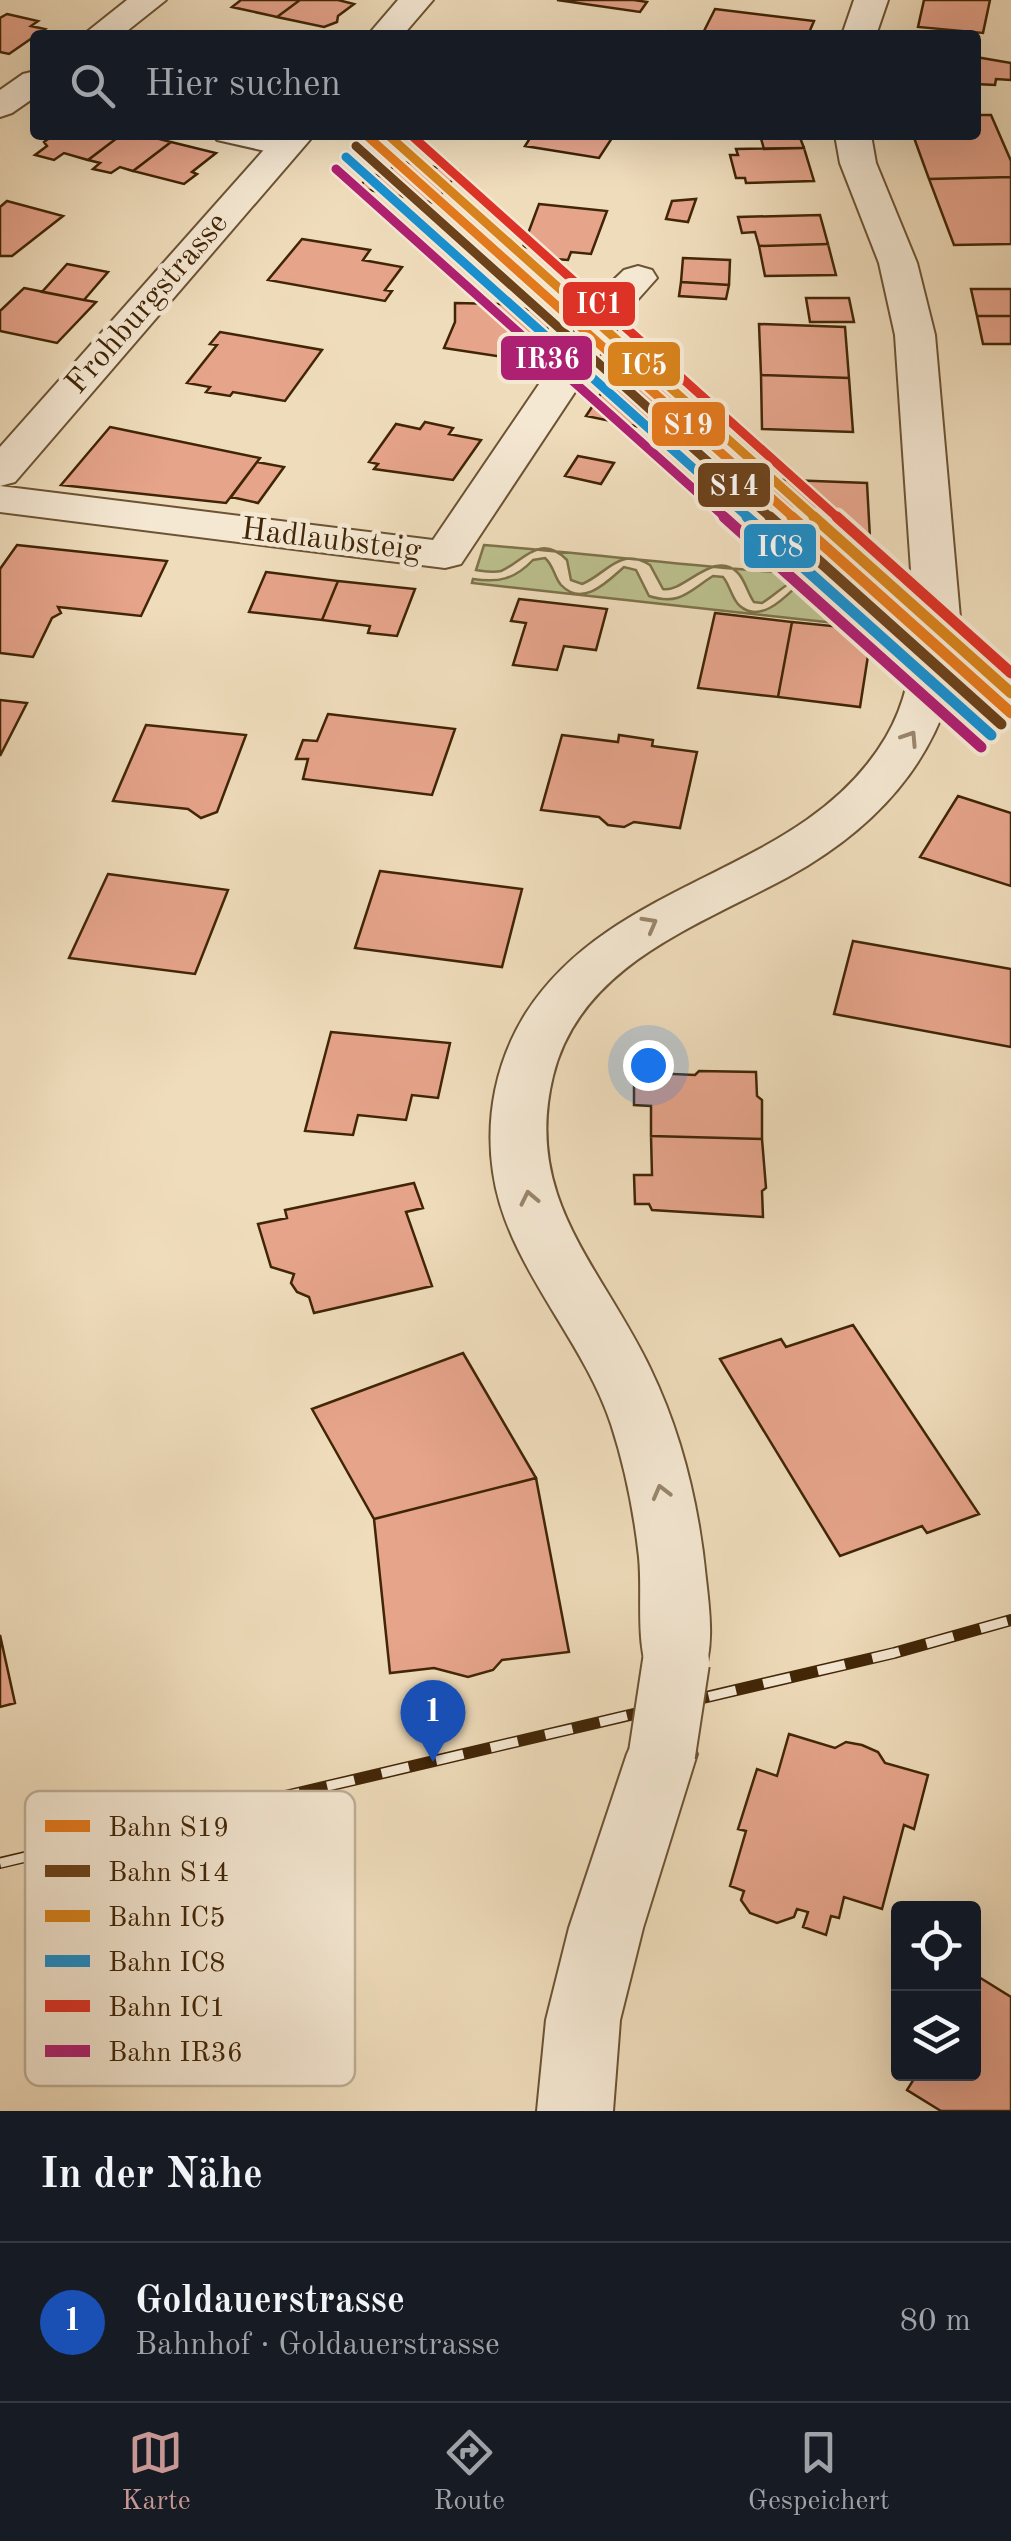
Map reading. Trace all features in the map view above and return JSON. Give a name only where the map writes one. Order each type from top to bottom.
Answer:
[{"type":"street","points":[[107,30],[149,0]]},
{"type":"street","points":[[389,30],[416,0]]},
{"type":"street","points":[[861,30],[871,0]]},
{"type":"street","points":[[575,2111],[583,2020],[606,1928],[662,1754],[676,1662],[676,1588],[668,1519],[628,1387],[533,1216],[516,1134],[525,1076],[541,1034],[582,978],[627,937],[775,863],[831,826],[872,786],[912,738],[931,697],[939,661],[938,628],[915,335],[898,264],[858,163],[854,140]]},
{"type":"street","name":"Frohburgstrasse","points":[[0,473],[289,142]]},
{"type":"street","name":"Hadlaubsteig","points":[[0,498],[26,505],[445,556],[617,298],[638,278]]},
{"type":"green space","points":[[484,545],[537,550],[501,571],[476,570]]},
{"type":"green space","points":[[556,552],[629,559],[582,584],[571,580],[567,560]]},
{"type":"green space","points":[[545,558],[561,585],[578,594],[595,590],[624,567],[636,570],[649,596],[660,599],[677,598],[713,576],[723,577],[737,603],[756,612],[772,607],[799,584],[813,584],[839,618],[873,618],[885,588],[894,585],[901,589],[899,630],[472,583],[473,579],[506,578],[533,560]]},
{"type":"green space","points":[[636,559],[714,567],[680,585],[663,589],[650,565]]},
{"type":"green space","points":[[731,569],[883,578],[873,582],[864,605],[857,609],[842,605],[825,579],[814,577],[797,579],[762,603],[754,602],[740,576]]},
{"type":"building","points":[[241,0],[300,0],[277,17],[232,7]]},
{"type":"building","points":[[300,0],[354,4],[338,16],[337,22],[324,27],[277,17]]},
{"type":"building","points":[[557,0],[634,0],[647,2],[640,12]]},
{"type":"building","points":[[924,0],[990,0],[983,33],[918,27]]},
{"type":"building","points":[[715,9],[814,21],[810,30],[704,30]]},
{"type":"building","points":[[7,14],[38,21],[31,26],[45,29],[30,30],[30,39],[9,54],[0,52],[0,18]]},
{"type":"building","points":[[981,58],[1011,63],[1011,80],[996,79],[995,85],[981,84]]},
{"type":"building","points":[[981,115],[991,115],[1011,161],[1011,177],[929,179],[915,140],[981,140]]},
{"type":"building","points":[[114,140],[88,160],[64,153],[54,160],[35,155],[47,146],[44,142]]},
{"type":"building","points":[[114,140],[171,142],[133,171],[120,167],[111,173],[93,169],[100,163],[88,160]]},
{"type":"building","points":[[529,140],[611,140],[599,158],[525,146]]},
{"type":"building","points":[[761,140],[801,140],[804,148],[764,149]]},
{"type":"building","points":[[171,142],[216,153],[192,172],[197,174],[184,184],[133,171]]},
{"type":"building","points":[[804,148],[814,181],[746,183],[745,178],[736,178],[730,155],[738,155],[736,149]]},
{"type":"building","points":[[397,161],[459,171],[435,203],[359,188],[370,174],[385,177]]},
{"type":"building","points":[[1011,177],[1011,244],[954,245],[929,179]]},
{"type":"building","points":[[696,199],[688,222],[666,219],[672,201]]},
{"type":"building","points":[[7,201],[63,216],[12,256],[0,256],[0,207]]},
{"type":"building","points":[[539,204],[607,211],[591,254],[571,252],[568,260],[541,258],[544,249],[523,247]]},
{"type":"building","points":[[820,215],[828,244],[759,246],[755,232],[742,233],[738,217]]},
{"type":"building","points":[[302,239],[370,250],[363,260],[402,267],[385,290],[392,291],[385,301],[268,280]]},
{"type":"building","points":[[828,244],[836,275],[765,276],[759,246]]},
{"type":"building","points":[[683,258],[730,260],[729,285],[681,282]]},
{"type":"building","points":[[67,264],[108,272],[84,300],[42,292]]},
{"type":"building","points":[[681,282],[729,285],[726,299],[679,296]]},
{"type":"building","points":[[24,288],[96,302],[57,343],[0,331],[0,311]]},
{"type":"building","points":[[971,289],[1011,289],[1011,316],[977,316]]},
{"type":"building","points":[[806,298],[849,298],[854,322],[810,322]]},
{"type":"building","points":[[455,303],[500,304],[551,314],[546,335],[530,361],[444,348],[455,322]]},
{"type":"building","points":[[977,316],[1011,316],[1011,344],[983,344]]},
{"type":"building","points":[[759,324],[845,327],[849,378],[761,375]]},
{"type":"building","points":[[220,332],[322,350],[285,401],[233,392],[230,396],[206,392],[210,387],[187,383],[217,345],[210,344]]},
{"type":"building","points":[[761,375],[849,378],[853,432],[762,429]]},
{"type":"building","points":[[612,377],[681,391],[669,412],[676,413],[665,432],[586,416]]},
{"type":"building","points":[[425,422],[453,428],[449,434],[481,440],[453,480],[374,469],[378,464],[369,462],[396,424],[420,429]]},
{"type":"building","points":[[110,427],[260,458],[226,503],[61,485]]},
{"type":"building","points":[[578,456],[614,463],[601,484],[565,476]]},
{"type":"building","points":[[257,462],[284,467],[258,503],[231,497]]},
{"type":"building","points":[[761,479],[867,483],[871,557],[761,553],[760,528],[751,527],[751,501],[761,501]]},
{"type":"building","points":[[17,545],[167,561],[141,616],[58,607],[61,613],[52,618],[33,657],[0,653],[0,569]]},
{"type":"building","points":[[266,572],[338,581],[322,620],[249,612]]},
{"type":"building","points":[[338,581],[415,589],[397,636],[368,633],[370,626],[322,620]]},
{"type":"building","points":[[519,599],[607,609],[596,650],[564,646],[557,670],[513,665],[526,623],[511,621]]},
{"type":"building","points":[[715,613],[792,622],[778,697],[698,688]]},
{"type":"building","points":[[792,622],[872,630],[860,707],[778,697]]},
{"type":"building","points":[[0,700],[27,703],[0,756]]},
{"type":"building","points":[[328,714],[455,729],[432,795],[303,779],[308,759],[296,759],[303,740],[317,741]]},
{"type":"building","points":[[146,725],[246,735],[217,812],[201,818],[188,809],[113,801]]},
{"type":"building","points":[[562,735],[618,742],[619,735],[653,740],[652,746],[697,752],[680,828],[634,822],[624,827],[608,825],[599,817],[541,810]]},
{"type":"building","points":[[958,796],[1011,813],[1011,886],[920,857]]},
{"type":"building","points":[[380,871],[522,889],[502,967],[355,948]]},
{"type":"building","points":[[108,874],[228,890],[195,974],[69,958]]},
{"type":"building","points":[[853,941],[1011,969],[1011,1047],[834,1014]]},
{"type":"building","points":[[331,1032],[450,1043],[438,1098],[412,1095],[406,1120],[358,1115],[353,1135],[305,1131]]},
{"type":"building","points":[[699,1071],[756,1072],[757,1096],[762,1100],[762,1139],[651,1136],[651,1106],[634,1105],[634,1078],[649,1079],[651,1073],[695,1075]]},
{"type":"building","points":[[651,1136],[762,1139],[766,1188],[762,1191],[763,1217],[652,1210],[649,1204],[635,1204],[634,1175],[652,1175]]},
{"type":"building","points":[[414,1183],[423,1208],[406,1212],[432,1286],[314,1313],[309,1297],[297,1292],[291,1283],[294,1274],[271,1267],[258,1224],[287,1218],[285,1210]]},
{"type":"building","points":[[853,1325],[979,1514],[927,1533],[922,1526],[840,1556],[720,1359],[781,1339],[786,1347]]},
{"type":"building","points":[[463,1353],[536,1478],[374,1519],[312,1409]]},
{"type":"building","points":[[536,1478],[569,1652],[502,1660],[493,1670],[468,1677],[434,1668],[390,1673],[374,1519]]},
{"type":"building","points":[[0,1635],[15,1703],[0,1707]]},
{"type":"building","points":[[789,1734],[835,1748],[846,1742],[862,1745],[878,1752],[885,1763],[928,1775],[914,1829],[904,1825],[882,1909],[844,1897],[839,1918],[831,1916],[826,1935],[803,1927],[808,1912],[797,1909],[794,1917],[777,1923],[750,1913],[741,1900],[744,1891],[730,1886],[746,1831],[738,1829],[757,1769],[777,1776]]},
{"type":"building","points":[[981,1978],[1011,1997],[1011,2111],[941,2111],[907,2090],[913,2081],[981,2081]]},
{"type":"railway","points":[[307,1791],[894,1653],[1011,1620]]},
{"type":"railway","points":[[0,1863],[25,1857]]},
{"type":"rail line","name":"S19","points":[[372,140],[1011,713]]},
{"type":"rail line","name":"IC5","points":[[394,140],[1011,693]]},
{"type":"rail line","name":"IC1","points":[[417,140],[1011,673]]},
{"type":"rail line","name":"S14","points":[[356,146],[1001,724]]},
{"type":"rail line","name":"IC8","points":[[346,157],[991,735]]},
{"type":"rail line","name":"IR36","points":[[336,169],[981,747]]},
{"type":"place","name":"Goldauerstrasse","points":[[433,1762]]}]
